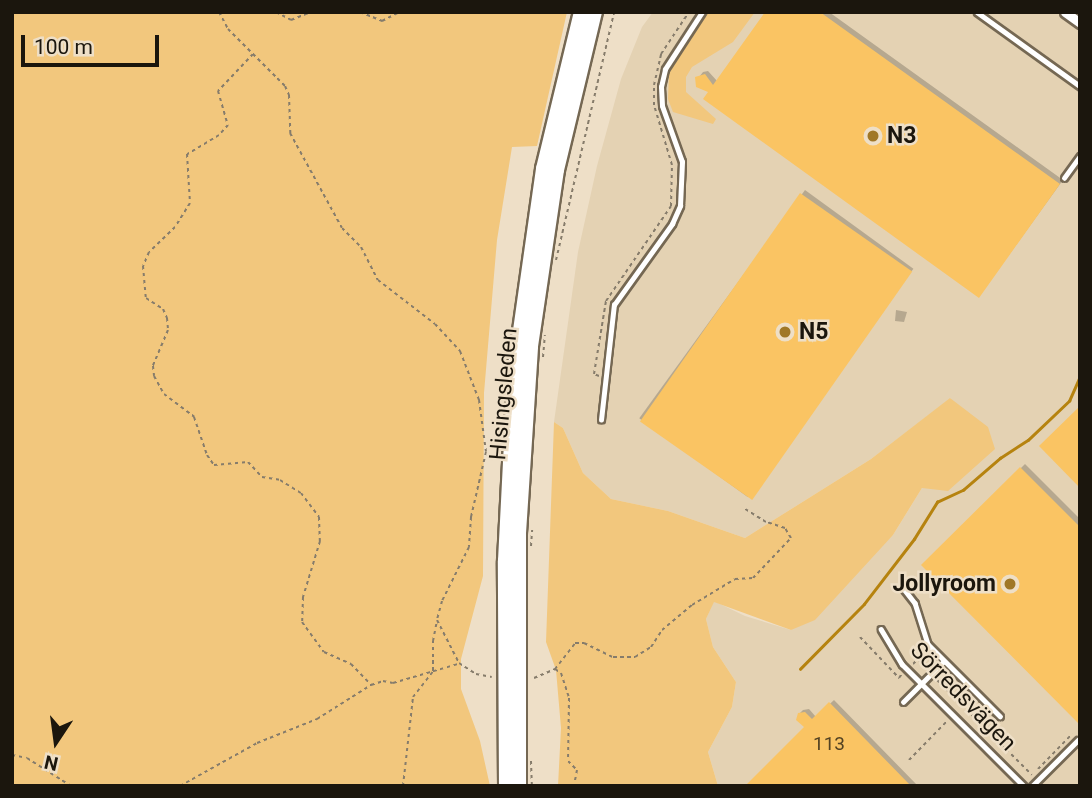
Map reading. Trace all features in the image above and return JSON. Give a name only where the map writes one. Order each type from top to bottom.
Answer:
[{"type":"highway","points":[[554,126],[548,116],[572,12]]},
{"type":"highway","name":"Hisingsleden","points":[[507,786],[505,572],[512,426],[526,281],[554,126],[582,12]]},
{"type":"highway","name":"Hisingsleden","points":[[518,786],[517,570],[528,367],[551,201],[594,12]]},
{"type":"highway","points":[[584,47],[594,41],[602,12]]},
{"type":"street","points":[[1065,12],[1080,23]]},
{"type":"lane","points":[[601,419],[614,305],[672,224],[680,206],[682,162],[662,106],[661,87],[665,69],[702,12]]},
{"type":"lane","points":[[977,12],[1080,86]]},
{"type":"lane","points":[[1064,178],[1080,156]]},
{"type":"lane","points":[[904,589],[915,603],[928,644],[943,662],[1000,716]]},
{"type":"lane","name":"Sörredsvägen","points":[[881,629],[902,664],[1024,785]]},
{"type":"lane","points":[[902,702],[943,662]]},
{"type":"lane","points":[[1032,786],[1078,740]]},
{"type":"path","points":[[219,12],[229,29],[285,86],[289,95],[290,133],[342,228],[361,247],[378,280],[450,338],[460,351],[479,400],[486,452],[471,517],[469,547],[465,561],[442,601],[433,641],[433,671],[421,683],[411,707],[403,786]]},
{"type":"path","points":[[276,12],[290,20],[311,12]]},
{"type":"path","points":[[359,12],[382,21],[400,12]]},
{"type":"path","points":[[554,269],[614,12]]},
{"type":"path","points":[[604,377],[594,374],[606,301],[671,206],[672,164],[654,105],[653,85],[661,54],[689,12]]},
{"type":"path","points":[[253,54],[218,92],[228,125],[219,135],[187,154],[190,203],[175,227],[149,252],[143,266],[146,298],[163,309],[167,318],[168,330],[153,366],[154,376],[164,394],[194,417],[206,455],[214,465],[248,462],[262,477],[280,480],[301,493],[319,517],[320,541],[303,597],[302,622],[324,652],[351,664],[371,685]]},
{"type":"path","points":[[542,361],[545,333]]},
{"type":"path","points":[[534,678],[555,669],[575,643],[584,643],[613,657],[635,657],[651,646],[662,630],[692,605],[735,579],[753,578],[791,538],[785,528],[766,522],[746,509]]},
{"type":"path","points":[[531,552],[532,526]]},
{"type":"path","points":[[437,620],[459,663],[476,674],[494,677]]},
{"type":"path","points":[[180,786],[257,743],[317,719],[371,685],[412,677],[459,663]]},
{"type":"path","points":[[555,669],[561,673],[569,698],[568,761],[577,770],[575,786]]},
{"type":"path","points":[[412,677],[421,683]]},
{"type":"path","points":[[909,760],[954,715]]},
{"type":"path","points":[[1024,785],[1072,734]]},
{"type":"path","points":[[12,755],[27,758],[71,786]]},
{"type":"path","points":[[531,757],[532,786]]},
{"type":"shaded area","points":[[12,12],[567,12],[537,146],[512,147],[497,240],[484,393],[483,576],[461,659],[461,689],[480,741],[490,786],[12,786]]},
{"type":"shaded area","points":[[653,12],[1080,12],[1080,786],[718,786],[708,752],[732,707],[736,682],[713,647],[706,619],[714,601],[745,616],[791,630],[893,535],[922,488],[951,398],[871,459],[745,538],[668,511],[611,499],[583,473],[563,428],[554,422],[578,252],[597,166],[621,79],[642,27]]},
{"type":"shaded area","points":[[706,12],[755,12],[733,42],[692,67],[686,77],[686,92],[716,119],[713,124],[673,112],[668,99],[669,74],[673,62]]},
{"type":"shaded area","points":[[950,398],[988,427],[995,449],[948,491],[922,488],[893,535],[815,620],[791,630],[714,602],[706,619],[713,647],[736,682],[732,707],[708,752],[718,786],[558,786],[561,728],[556,670],[546,642],[554,422],[563,428],[583,473],[611,499],[668,511],[745,538],[871,459]]},
{"type":"building","name":"N3","points":[[765,12],[820,12],[1060,184],[979,298],[703,99],[708,92],[696,87],[695,77],[705,74],[713,85]]},
{"type":"building","name":"N5","points":[[800,193],[912,272],[752,500],[640,422]]},
{"type":"building","points":[[1080,406],[1080,488],[1039,446]]},
{"type":"building","name":"Jollyroom","points":[[1020,467],[1080,527],[1080,725],[921,565]]},
{"type":"building","points":[[829,702],[911,786],[745,786],[804,727],[796,720],[798,713],[805,712],[812,719]]},
{"type":"waterway","points":[[800,669],[864,604],[914,539],[937,502],[963,490],[1000,458],[1028,440],[1069,401],[1080,376]]},
{"type":"place","name":"N3","points":[[873,136]]},
{"type":"place","name":"N5","points":[[785,332]]},
{"type":"place","name":"Jollyroom","points":[[1010,584]]}]
